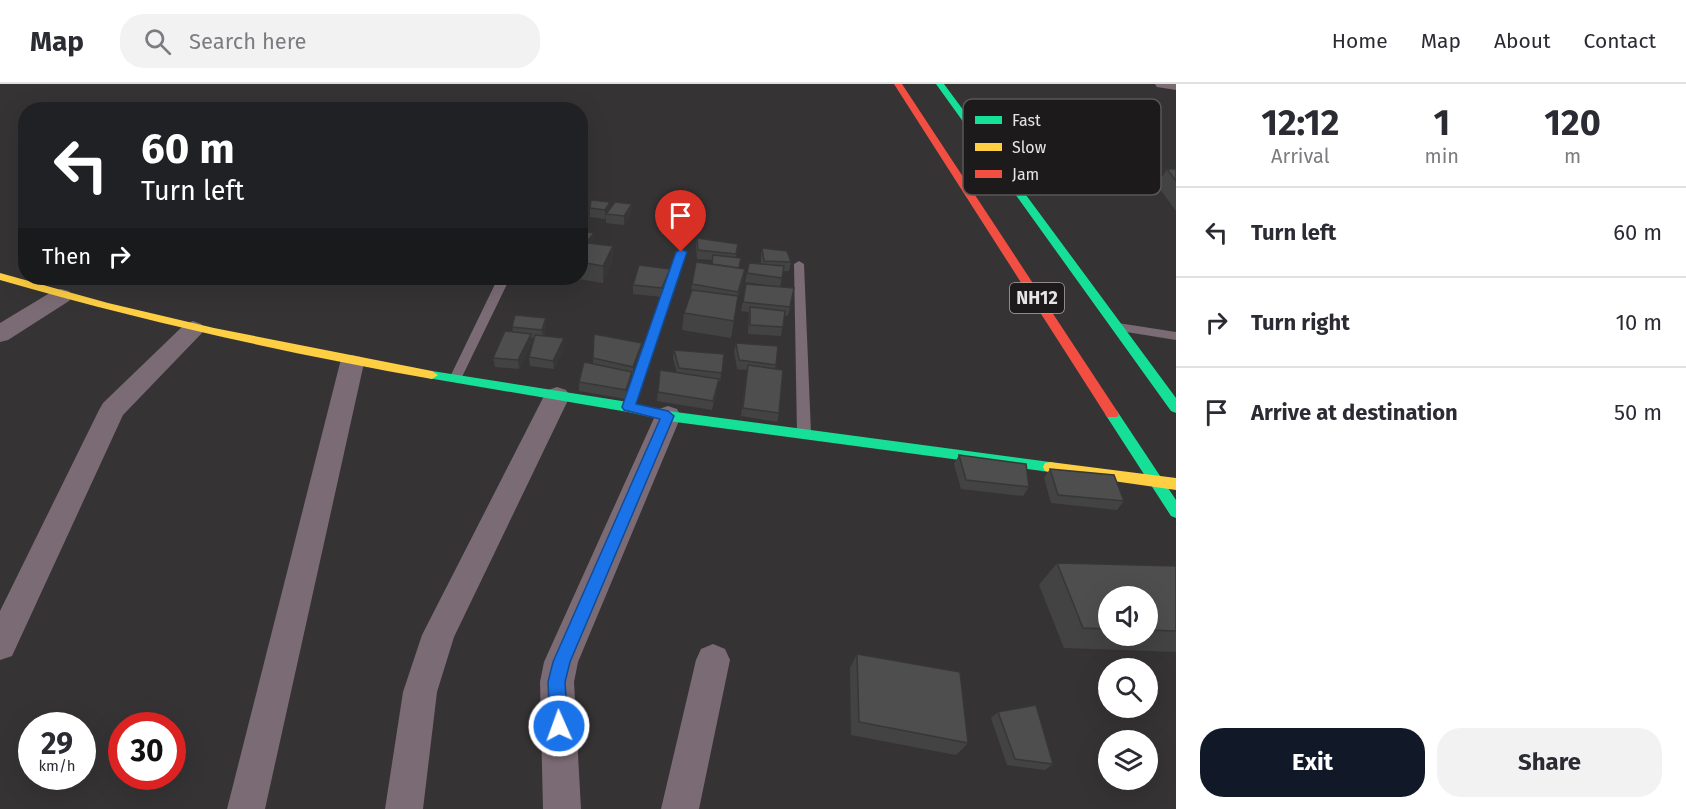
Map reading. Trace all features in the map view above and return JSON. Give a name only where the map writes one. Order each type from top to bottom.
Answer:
[{"type":"main road","name":"NH12","points":[[898,84],[963,185]]},
{"type":"main road","name":"NH12","points":[[940,84],[963,116]]},
{"type":"main road","name":"NH12","points":[[970,195],[1176,512]]},
{"type":"main road","name":"NH12","points":[[1021,195],[1176,408]]},
{"type":"main road","points":[[995,234],[1049,234]]},
{"type":"main road","points":[[0,276],[18,282]]},
{"type":"main road","points":[[27,285],[61,296],[193,329],[352,363],[628,407],[668,416],[1176,484]]},
{"type":"street","points":[[1163,84],[1176,86]]},
{"type":"street","points":[[0,334],[61,296]]},
{"type":"street","points":[[0,645],[112,410],[193,329]]},
{"type":"street","points":[[246,809],[352,363]]},
{"type":"street","points":[[404,809],[420,692],[438,635],[557,396]]},
{"type":"street","points":[[562,809],[557,682],[561,662],[668,416]]},
{"type":"street","points":[[680,809],[713,660]]},
{"type":"lane","points":[[628,407],[681,252]]},
{"type":"lane","points":[[799,264],[804,434]]},
{"type":"lane","points":[[455,379],[501,285]]},
{"type":"lane","points":[[1116,327],[1176,336]]},
{"type":"building","points":[[1167,169],[1176,169],[1176,181]]},
{"type":"building","points":[[591,200],[610,202],[605,210],[590,208]]},
{"type":"building","points":[[615,202],[632,204],[624,216],[606,214]]},
{"type":"building","points":[[588,232],[594,233],[588,240]]},
{"type":"building","points":[[697,238],[738,244],[736,254],[698,250]]},
{"type":"building","points":[[588,243],[613,246],[603,266],[588,263]]},
{"type":"building","points":[[762,248],[787,251],[791,262],[764,261]]},
{"type":"building","points":[[713,255],[741,258],[739,268],[712,264]]},
{"type":"building","points":[[696,262],[745,269],[738,292],[692,284]]},
{"type":"building","points":[[749,263],[784,266],[782,278],[747,273]]},
{"type":"building","points":[[639,265],[670,269],[662,288],[633,285]]},
{"type":"building","points":[[746,284],[794,288],[790,307],[743,302]]},
{"type":"building","points":[[692,290],[738,296],[734,321],[684,313]]},
{"type":"building","points":[[750,307],[785,311],[783,327],[750,325]]},
{"type":"building","points":[[515,315],[546,318],[542,330],[512,327]]},
{"type":"building","points":[[505,331],[531,334],[518,360],[493,358]]},
{"type":"building","points":[[594,334],[642,343],[633,367],[593,358]]},
{"type":"building","points":[[535,335],[564,338],[553,361],[529,357]]},
{"type":"building","points":[[736,343],[778,346],[776,365],[739,360]]},
{"type":"building","points":[[674,350],[724,354],[722,373],[679,368]]},
{"type":"building","points":[[584,362],[632,372],[626,390],[579,382]]},
{"type":"building","points":[[748,365],[783,370],[779,413],[743,408]]},
{"type":"building","points":[[660,370],[719,379],[713,401],[658,392]]},
{"type":"building","points":[[959,455],[1026,464],[1029,487],[966,480]]},
{"type":"building","points":[[1050,469],[1114,475],[1124,501],[1058,495]]},
{"type":"building","points":[[1057,563],[1176,566],[1176,631],[1158,630],[1158,586],[1098,586],[1098,629],[1083,628]]},
{"type":"building","points":[[857,654],[960,672],[968,743],[859,722]]},
{"type":"building","points":[[1036,705],[1053,764],[1015,759],[998,712]]},
{"type":"traffic: fast","points":[[940,84],[963,116]]},
{"type":"traffic: fast","points":[[1021,195],[1176,408]]},
{"type":"traffic: fast","points":[[432,375],[628,407],[668,416],[1050,467]]},
{"type":"traffic: fast","points":[[1112,414],[1176,512]]},
{"type":"traffic: slow","points":[[0,276],[18,281]]},
{"type":"traffic: slow","points":[[30,285],[160,320],[322,355],[432,375]]},
{"type":"traffic: slow","points":[[1050,467],[1176,484]]},
{"type":"traffic: jam","points":[[898,84],[963,184]]},
{"type":"traffic: jam","points":[[970,195],[1112,414]]},
{"type":"route","points":[[559,726],[557,682],[561,662],[668,416],[628,407],[681,252]]}]
